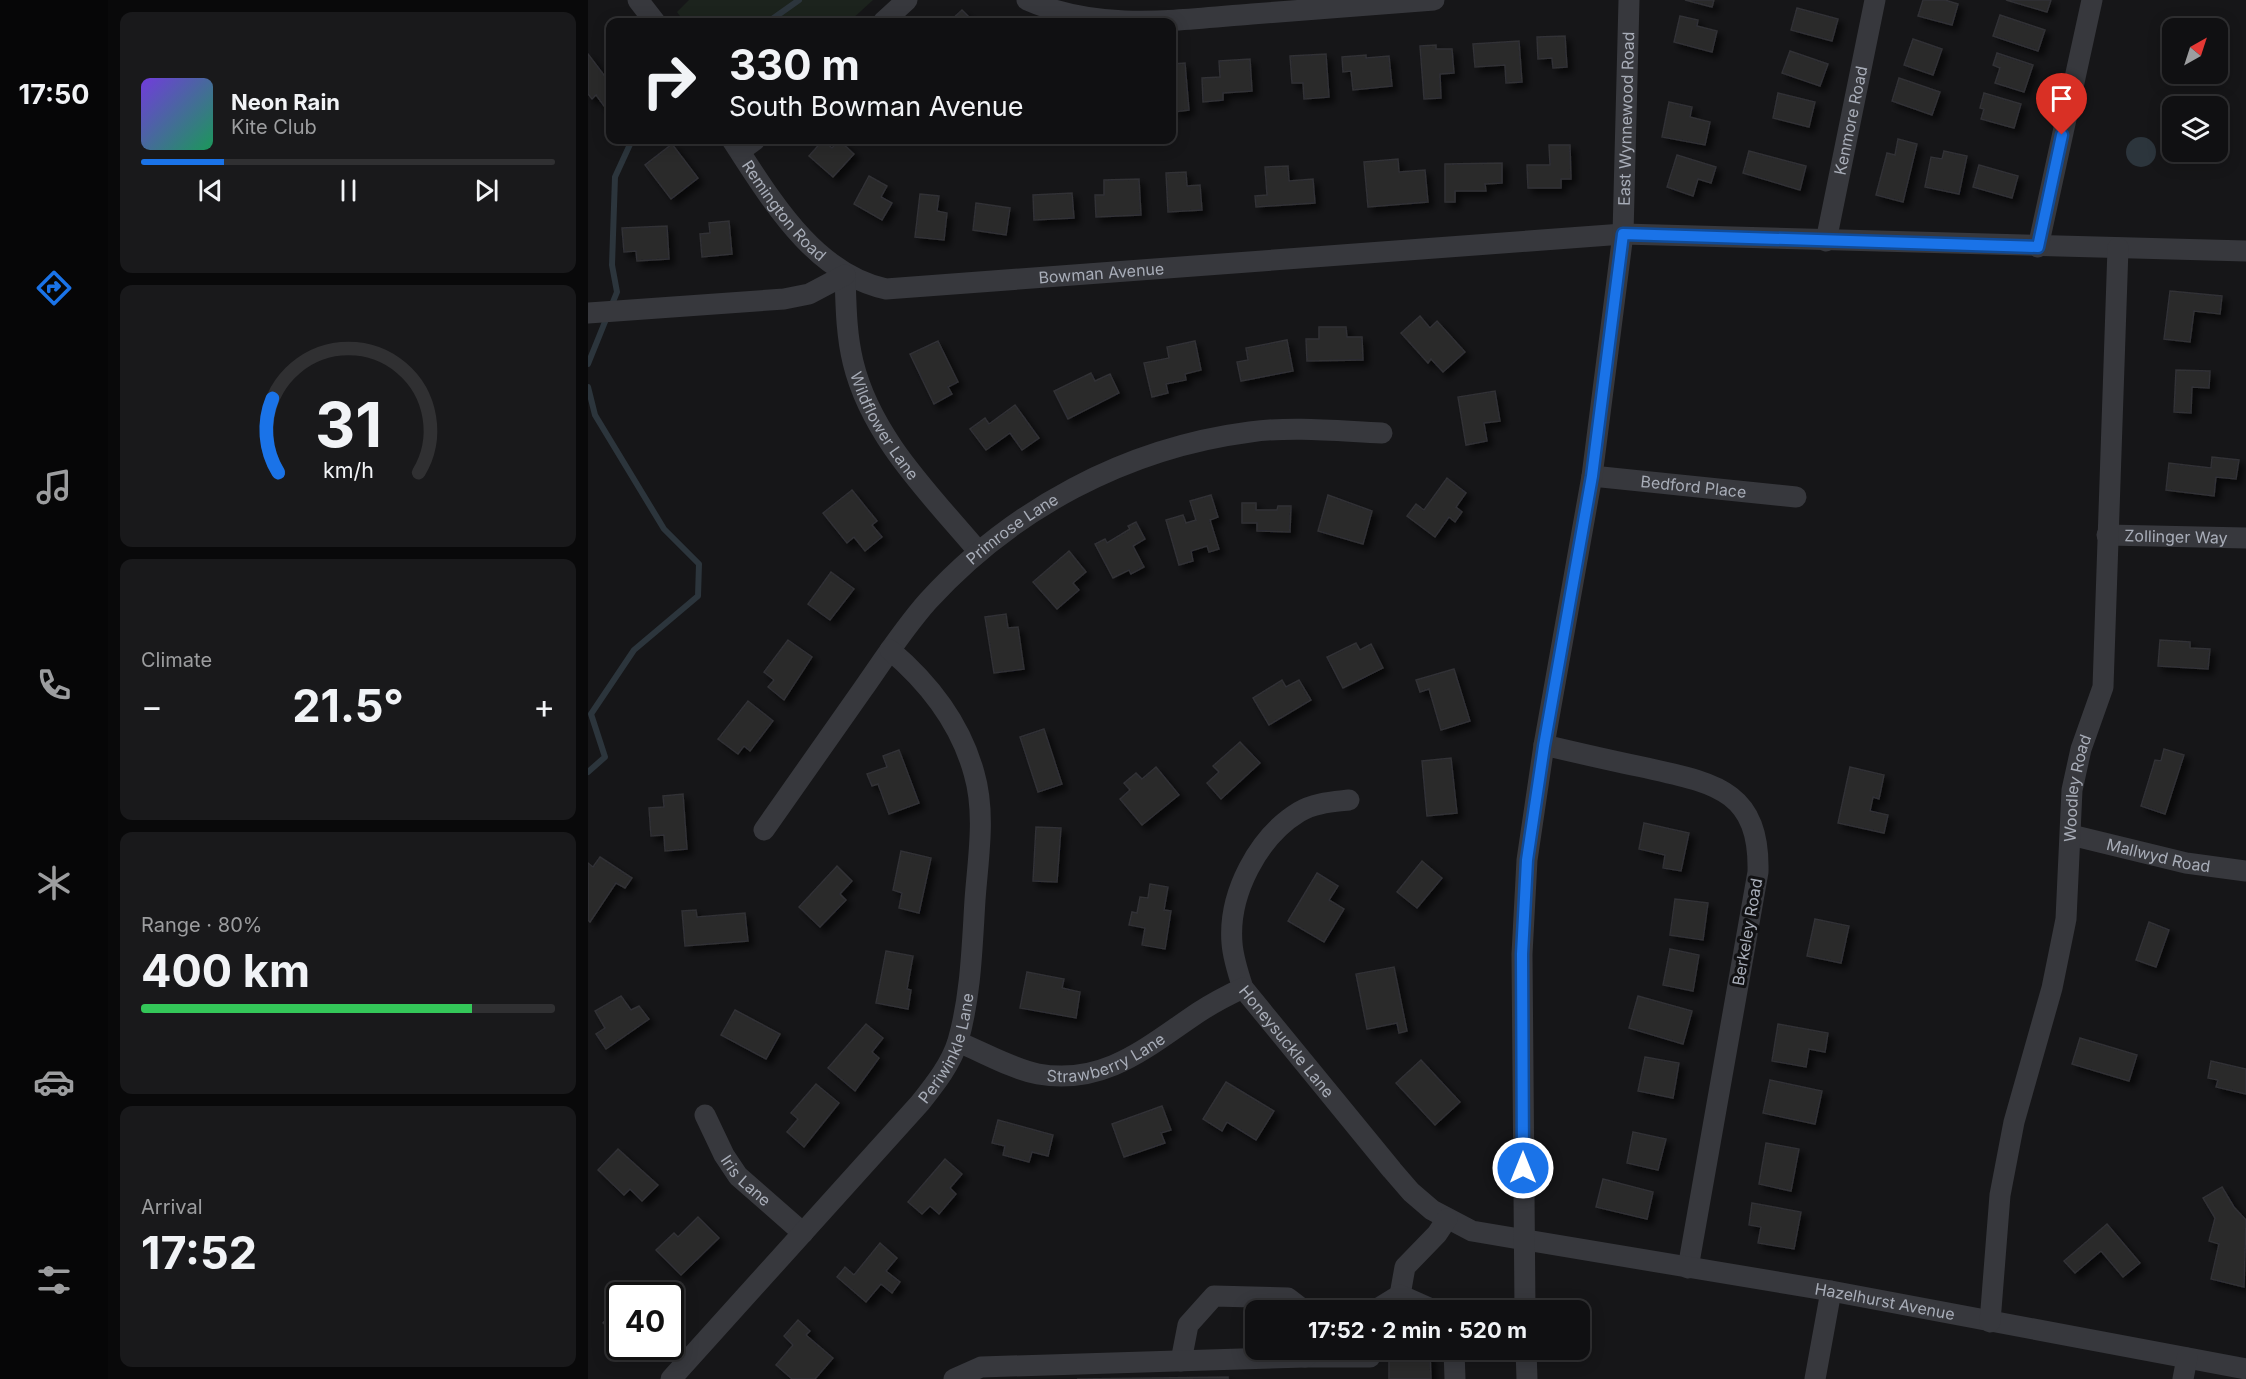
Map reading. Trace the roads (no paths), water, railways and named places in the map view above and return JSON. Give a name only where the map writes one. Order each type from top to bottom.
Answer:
[{"type":"street","points":[[638,0],[652,18]]},
{"type":"street","points":[[887,18],[907,0]]},
{"type":"street","points":[[1027,0],[1081,18]]},
{"type":"street","points":[[1176,20],[1434,0]]},
{"type":"street","name":"East Wynnewood Road","points":[[1525,1300],[1522,954],[1527,860],[1544,746],[1592,476],[1623,234],[1629,0]]},
{"type":"street","name":"Kenmore Road","points":[[1826,241],[1875,0]]},
{"type":"street","points":[[2038,247],[2092,0]]},
{"type":"street","name":"Remington Road","points":[[743,144],[800,235],[845,275]]},
{"type":"street","name":"Bowman Avenue","points":[[845,275],[866,285],[906,290],[1623,234],[2246,251]]},
{"type":"street","name":"Woodley Road","points":[[1990,1322],[2000,1195],[2014,1122],[2052,988],[2066,919],[2072,835],[2072,790],[2081,749],[2103,687],[2118,248]]},
{"type":"street","points":[[588,313],[784,299],[809,294],[845,275]]},
{"type":"street","name":"Wildflower Lane","points":[[845,275],[847,326],[853,361],[870,408],[901,459],[978,551]]},
{"type":"street","name":"Primrose Lane","points":[[764,830],[890,650],[927,602],[978,551],[1032,511],[1091,478],[1197,441],[1281,430],[1382,433]]},
{"type":"street","name":"Bedford Place","points":[[1592,476],[1796,497]]},
{"type":"street","name":"Zollinger Way","points":[[2107,536],[2246,538]]},
{"type":"street","name":"Periwinkle Lane","points":[[671,1379],[920,1103],[943,1073],[958,1042],[969,986],[981,813],[974,773],[958,732],[938,698],[916,672],[890,650]]},
{"type":"street","name":"Berkeley Road","points":[[1544,746],[1703,781],[1732,797],[1755,832],[1759,849],[1758,872],[1688,1268]]},
{"type":"street","name":"Honeysuckle Lane","points":[[1349,800],[1315,805],[1299,812],[1269,838],[1251,864],[1242,883],[1232,923],[1232,943],[1243,988],[1411,1192],[1447,1219],[1472,1231],[1524,1239]]},
{"type":"street","name":"Mallwyd Road","points":[[2072,835],[2186,862],[2246,871]]},
{"type":"street","name":"Strawberry Lane","points":[[958,1042],[1036,1073],[1063,1076],[1082,1074],[1125,1062],[1202,1010],[1243,988]]},
{"type":"street","name":"Iris Lane","points":[[705,1115],[724,1155],[738,1176],[803,1233]]},
{"type":"street","points":[[1392,1300],[1400,1295],[1405,1267],[1437,1234],[1447,1219]]},
{"type":"street","name":"Hazelhurst Avenue","points":[[1524,1239],[1831,1291],[2246,1369]]},
{"type":"street","points":[[1815,1379],[1831,1291]]},
{"type":"street","points":[[1400,1295],[1411,1300]]},
{"type":"street","points":[[1181,1361],[1188,1325],[1214,1296],[1288,1298],[1291,1300]]},
{"type":"street","points":[[954,1379],[981,1367],[1000,1373],[1245,1357]]},
{"type":"street","points":[[2183,1379],[2187,1358]]},
{"type":"street","points":[[1454,1360],[1455,1379]]},
{"type":"street","points":[[1526,1360],[1527,1379]]},
{"type":"waterway","points":[[774,18],[799,0]]},
{"type":"waterway","points":[[588,364],[617,292],[612,265],[615,177],[630,144]]},
{"type":"waterway","points":[[588,387],[595,415],[664,529],[699,564],[698,596],[634,650],[591,714],[605,757],[588,772]]}]
